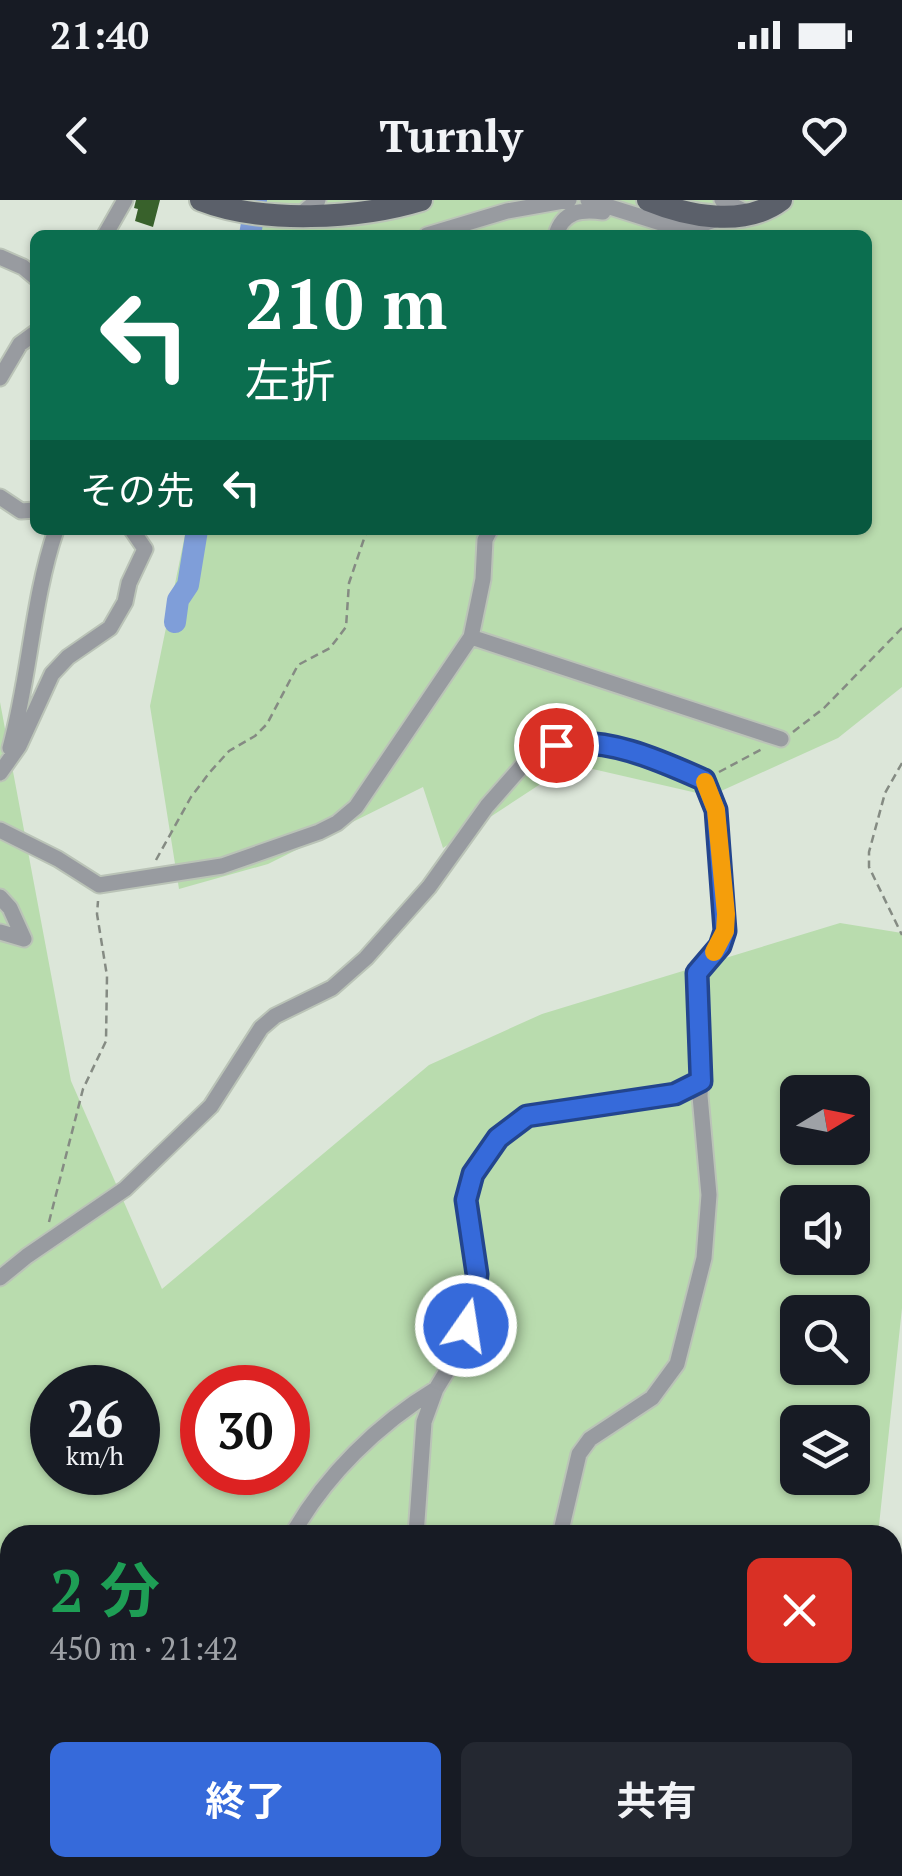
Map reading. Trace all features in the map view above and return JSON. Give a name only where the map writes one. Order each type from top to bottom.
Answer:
[{"type":"main road","points":[[201,200],[250,211],[310,207],[362,214],[421,200]]},
{"type":"main road","points":[[648,210],[716,217],[748,214],[782,200]]},
{"type":"street","points":[[108,230],[125,200]]},
{"type":"street","points":[[443,230],[508,210],[569,200]]},
{"type":"street","points":[[588,200],[648,210]]},
{"type":"street","points":[[722,200],[748,214]]},
{"type":"street","points":[[556,230],[571,213],[584,209],[648,210]]},
{"type":"street","points":[[0,256],[30,275]]},
{"type":"street","points":[[0,378],[20,344],[30,336]]},
{"type":"street","points":[[0,497],[21,511],[30,510]]},
{"type":"street","points":[[2,770],[32,644],[44,565],[54,535]]},
{"type":"street","points":[[2,770],[19,746],[52,674],[68,657],[110,628],[126,602],[129,583],[145,549],[135,535]]},
{"type":"street","points":[[0,830],[100,885],[222,866],[338,823],[356,807],[471,637],[488,535]]},
{"type":"street","points":[[471,637],[781,739]]},
{"type":"street","points":[[0,1278],[125,1188],[211,1106],[261,1028],[275,1016],[332,988],[366,958],[429,887],[487,806],[523,765],[556,745],[577,742],[666,763],[704,780],[716,810],[726,914],[720,946],[697,973],[708,1230],[677,1364],[652,1398],[590,1440],[579,1454],[562,1525]]},
{"type":"street","points":[[0,897],[10,908],[24,939],[0,932]]},
{"type":"street","points":[[417,1525],[424,1422],[474,1300],[477,1274],[466,1200],[473,1174],[498,1138],[527,1116],[675,1094],[701,1081]]},
{"type":"street","points":[[299,1525],[330,1480],[386,1422],[436,1389]]},
{"type":"path","points":[[140,880],[163,851],[191,797],[210,772],[229,752],[267,724],[298,665],[330,648],[346,627],[348,584],[365,535]]},
{"type":"path","points":[[704,780],[781,739],[824,708],[902,628]]},
{"type":"path","points":[[902,764],[885,793],[868,867],[902,935]]},
{"type":"path","points":[[50,1221],[83,1089],[106,1041],[107,976],[97,914],[100,885]]},
{"type":"green space","points":[[253,200],[902,200],[902,687],[838,738],[710,796],[571,764],[443,848],[423,787],[268,864],[179,889],[150,706],[185,535],[872,535],[872,230],[247,230]]},
{"type":"green space","points":[[0,702],[71,1081],[162,1289],[429,1065],[542,1014],[840,923],[902,933],[902,1308],[879,1525],[0,1525]]},
{"type":"building","points":[[136,200],[160,200],[153,227],[135,221]]},
{"type":"waterway","points":[[251,230],[256,200]]},
{"type":"waterway","points":[[175,622],[178,600],[188,585],[196,535]]},
{"type":"slow traffic","points":[[705,782],[716,810],[726,914],[725,931],[714,952]]},
{"type":"route","points":[[466,1326],[477,1274],[466,1200],[473,1174],[498,1138],[527,1116],[675,1094],[701,1081],[697,973],[720,946],[725,931],[716,810],[704,780],[666,763],[614,748],[577,742],[556,745]]}]
